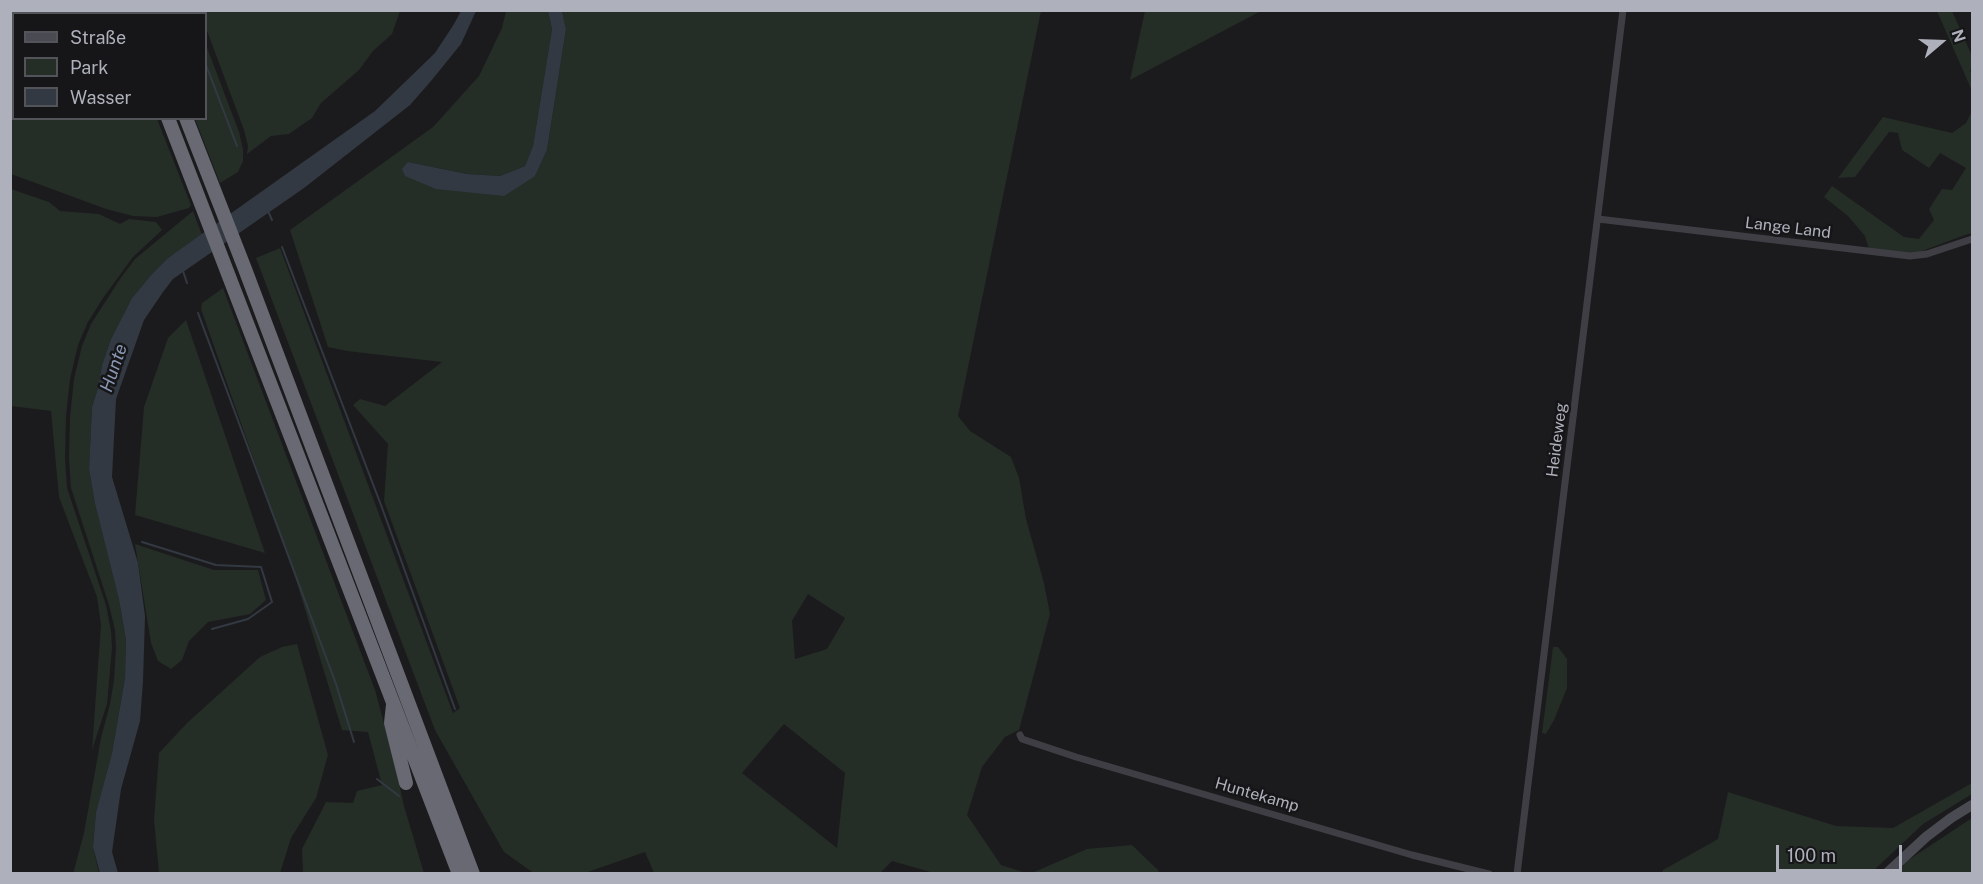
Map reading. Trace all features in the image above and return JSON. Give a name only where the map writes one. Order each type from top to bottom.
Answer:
[{"type":"highway","points":[[169,120],[459,873]]},
{"type":"highway","points":[[187,120],[473,873]]},
{"type":"highway","points":[[393,700],[391,723],[406,783]]},
{"type":"main road","points":[[1886,873],[1950,818],[1972,805]]},
{"type":"street","name":"Heideweg","points":[[1517,873],[1623,10]]},
{"type":"street","name":"Lange Land","points":[[1598,219],[1910,256],[1927,254],[1972,239]]},
{"type":"street","name":"Huntekamp","points":[[1020,735],[1022,739],[1076,757],[1412,855],[1489,873]]},
{"type":"green space","points":[[1145,10],[1261,11],[1130,80]]},
{"type":"green space","points":[[10,11],[115,11],[12,12],[12,120],[157,120],[191,205],[189,208],[157,217],[133,216],[106,209],[11,174]]},
{"type":"green space","points":[[400,11],[392,34],[373,51],[359,70],[321,103],[312,118],[289,134],[271,136],[247,154],[248,146],[244,130],[207,31],[207,12],[200,12]]},
{"type":"green space","points":[[506,11],[548,11],[552,29],[533,146],[525,166],[500,176],[535,176],[547,150],[566,29],[562,11],[1041,11],[958,416],[970,431],[1011,457],[1019,478],[1026,519],[1050,614],[1019,730],[1005,737],[982,767],[967,815],[1001,865],[1026,873],[934,873],[892,861],[880,873],[654,873],[645,852],[585,873],[535,874],[504,852],[435,730],[256,258],[280,248],[453,713],[460,708],[384,501],[388,444],[353,405],[360,399],[385,406],[442,362],[328,347],[290,230],[433,127],[479,76],[502,28]],"holes":[[[408,162],[467,174],[500,176],[405,176]],[[808,594],[845,618],[827,649],[795,659],[792,621]],[[784,724],[845,773],[837,848],[742,773]]]},
{"type":"green space","points":[[1937,11],[1952,11],[1972,56],[1970,71],[1972,91]]},
{"type":"green space","points":[[207,48],[239,132],[243,150],[243,161],[238,172],[220,183],[195,120],[207,120]]},
{"type":"green space","points":[[1972,111],[1972,233],[1914,254],[1869,249],[1865,236],[1848,216],[1824,197],[1832,186],[1904,237],[1919,239],[1934,220],[1929,209],[1942,189],[1952,190],[1966,168],[1940,153],[1929,168],[1902,150],[1898,133],[1889,132],[1855,177],[1838,178],[1883,117],[1952,133],[1966,123]]},
{"type":"green space","points":[[11,189],[49,202],[60,211],[99,214],[120,224],[129,219],[156,222],[162,230],[133,257],[88,322],[78,345],[70,379],[66,416],[67,488],[106,605],[111,631],[112,648],[107,704],[92,750],[101,625],[97,597],[59,497],[51,411],[11,406]]},
{"type":"green space","points":[[193,211],[202,235],[168,258],[132,298],[111,339],[92,407],[89,469],[126,640],[125,678],[112,753],[96,812],[93,847],[99,873],[73,874],[84,833],[101,738],[110,704],[116,648],[115,630],[109,605],[71,488],[70,417],[74,379],[82,346],[91,324],[120,279],[135,259]]},
{"type":"green space","points":[[223,288],[375,690],[404,806],[424,873],[303,873],[302,849],[326,802],[353,803],[357,791],[382,785],[368,732],[342,730],[297,583],[201,309],[202,303]]},
{"type":"green space","points":[[186,320],[265,553],[135,515],[144,407],[168,338]]},
{"type":"green space","points":[[135,544],[214,570],[258,570],[266,600],[250,614],[208,622],[189,641],[182,660],[171,669],[158,661],[151,643]]},
{"type":"green space","points":[[297,644],[328,755],[316,798],[291,838],[280,873],[159,873],[154,820],[159,753],[187,723],[260,657],[282,647]]},
{"type":"green space","points":[[1553,647],[1558,647],[1567,659],[1567,688],[1546,734],[1542,733]]},
{"type":"green space","points":[[1972,783],[1972,794],[1923,824],[1871,873],[1662,873],[1663,870],[1718,839],[1728,792],[1836,826],[1893,828]]},
{"type":"green space","points":[[1972,818],[1972,873],[1895,874],[1907,861]]},
{"type":"green space","points":[[1132,845],[1159,873],[1032,873],[1087,849]]},
{"type":"water","name":"Hunte","points":[[461,11],[476,11],[461,44],[410,105],[304,188],[173,279],[144,320],[116,399],[112,477],[138,563],[145,616],[140,721],[121,789],[112,852],[118,873],[100,873],[93,847],[96,812],[112,753],[125,678],[126,640],[89,469],[92,407],[111,339],[132,298],[168,258],[375,111],[435,53]]},
{"type":"water","points":[[548,11],[562,11],[566,29],[547,150],[535,176],[504,196],[436,189],[405,176],[402,169],[408,162],[467,174],[500,176],[525,166],[533,146],[552,29]]},
{"type":"waterway","points":[[207,68],[237,146]]},
{"type":"waterway","points":[[268,211],[272,220]]},
{"type":"waterway","points":[[282,247],[381,505],[455,709]]},
{"type":"waterway","points":[[183,271],[187,283]]},
{"type":"waterway","points":[[198,313],[336,684],[354,742]]},
{"type":"waterway","points":[[142,542],[216,565],[261,567],[272,602],[248,619],[212,629]]},
{"type":"waterway","points":[[377,779],[399,796]]}]
